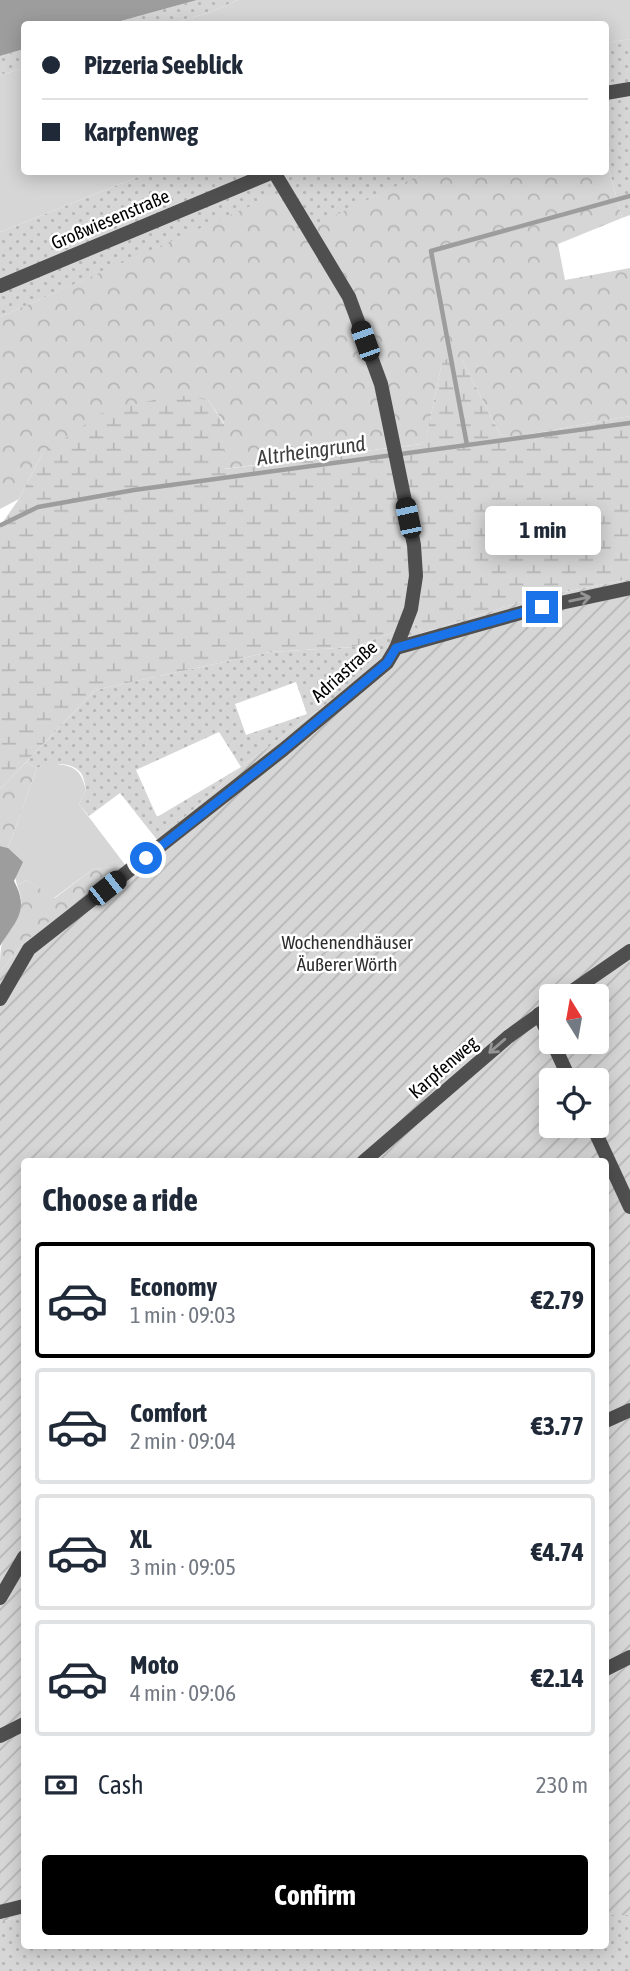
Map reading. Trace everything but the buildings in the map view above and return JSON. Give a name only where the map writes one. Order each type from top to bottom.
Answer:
[{"type":"street","points":[[609,92],[630,89]]},
{"type":"street","name":"Großwiesenstraße","points":[[0,286],[266,175]]},
{"type":"street","name":"Adriastraße","points":[[0,999],[29,949],[284,749],[387,663],[396,648],[411,609],[416,576],[414,545],[381,384],[349,298],[275,175]]},
{"type":"street","points":[[396,648],[542,607],[630,588]]},
{"type":"street","points":[[582,984],[630,951]]},
{"type":"street","name":"Karpfenweg","points":[[368,1158],[508,1037],[539,1014]]},
{"type":"street","points":[[598,1138],[607,1158]]},
{"type":"street","points":[[609,1162],[630,1207]]},
{"type":"street","points":[[609,1421],[630,1411]]},
{"type":"street","points":[[0,1598],[21,1562]]},
{"type":"street","points":[[609,1668],[630,1657]]},
{"type":"street","points":[[0,1736],[21,1726]]},
{"type":"street","points":[[0,1912],[21,1907]]},
{"type":"green space","points":[[197,0],[238,0],[180,21],[121,21]]},
{"type":"green space","points":[[238,0],[630,0],[630,39],[609,42],[609,21],[180,21]]},
{"type":"green space","points":[[630,39],[630,215],[622,218],[609,170],[609,42]]},
{"type":"green space","points":[[21,50],[21,69],[0,75],[0,56]]},
{"type":"green space","points":[[21,69],[21,175],[142,175],[0,232],[0,75]]},
{"type":"green space","points":[[609,170],[622,218],[558,244],[565,280],[630,268],[630,416],[509,438],[500,434],[462,360],[442,363],[426,439],[421,444],[223,469],[224,423],[208,400],[42,454],[19,499],[0,509],[0,317],[275,195],[300,232],[420,175],[609,175]]},
{"type":"green space","points":[[142,175],[420,175],[300,233],[275,196],[0,317],[0,232]]},
{"type":"green space","points":[[451,355],[462,360],[500,434],[509,438],[630,416],[630,579],[534,598],[422,633],[416,624],[353,647],[270,652],[95,690],[0,789],[0,526],[19,499],[42,454],[105,411],[176,395],[208,400],[224,424],[224,469],[421,444],[426,438],[442,363]]},
{"type":"green space","name":"Wochenendhäuser Äußerer Wörth","points":[[630,579],[630,1915],[609,1915],[609,1158],[21,1158],[21,1917],[0,1922],[0,972],[22,944],[158,841],[241,767],[422,633],[534,598]]},
{"type":"green space","points":[[416,624],[422,633],[241,767],[158,841],[120,793],[89,816],[79,804],[86,790],[83,777],[77,769],[60,764],[37,768],[26,762],[95,690],[270,652],[353,647]],"holes":[[[296,682],[307,714],[246,735],[235,704]],[[219,732],[241,767],[157,817],[136,770]]]},
{"type":"green space","points":[[26,762],[37,768],[8,848],[0,846],[0,789]]},
{"type":"green space","points":[[49,763],[74,769],[81,776],[86,790],[79,804],[126,866],[93,869],[54,898],[27,880],[17,885],[8,848],[37,768]]},
{"type":"green space","points":[[126,866],[22,944],[0,972],[2,943],[20,910],[17,885],[27,880],[55,898],[93,869]]},
{"type":"green space","points":[[609,1915],[630,1915],[630,1971],[0,1971],[0,1922],[21,1917],[21,1949],[609,1949]]},
{"type":"shaded area","points":[[0,0],[197,0],[121,21],[21,21],[21,50],[0,56]]},
{"type":"shaded area","points":[[0,846],[8,848],[23,862],[14,881],[19,891],[21,908],[16,922],[0,946]]},
{"type":"waterway","points":[[467,445],[431,251],[630,196]]},
{"type":"waterway","name":"Altrheingrund","points":[[1,525],[38,507],[134,490],[630,423]]},
{"type":"route","points":[[146,858],[387,663],[396,648],[542,607]]}]
